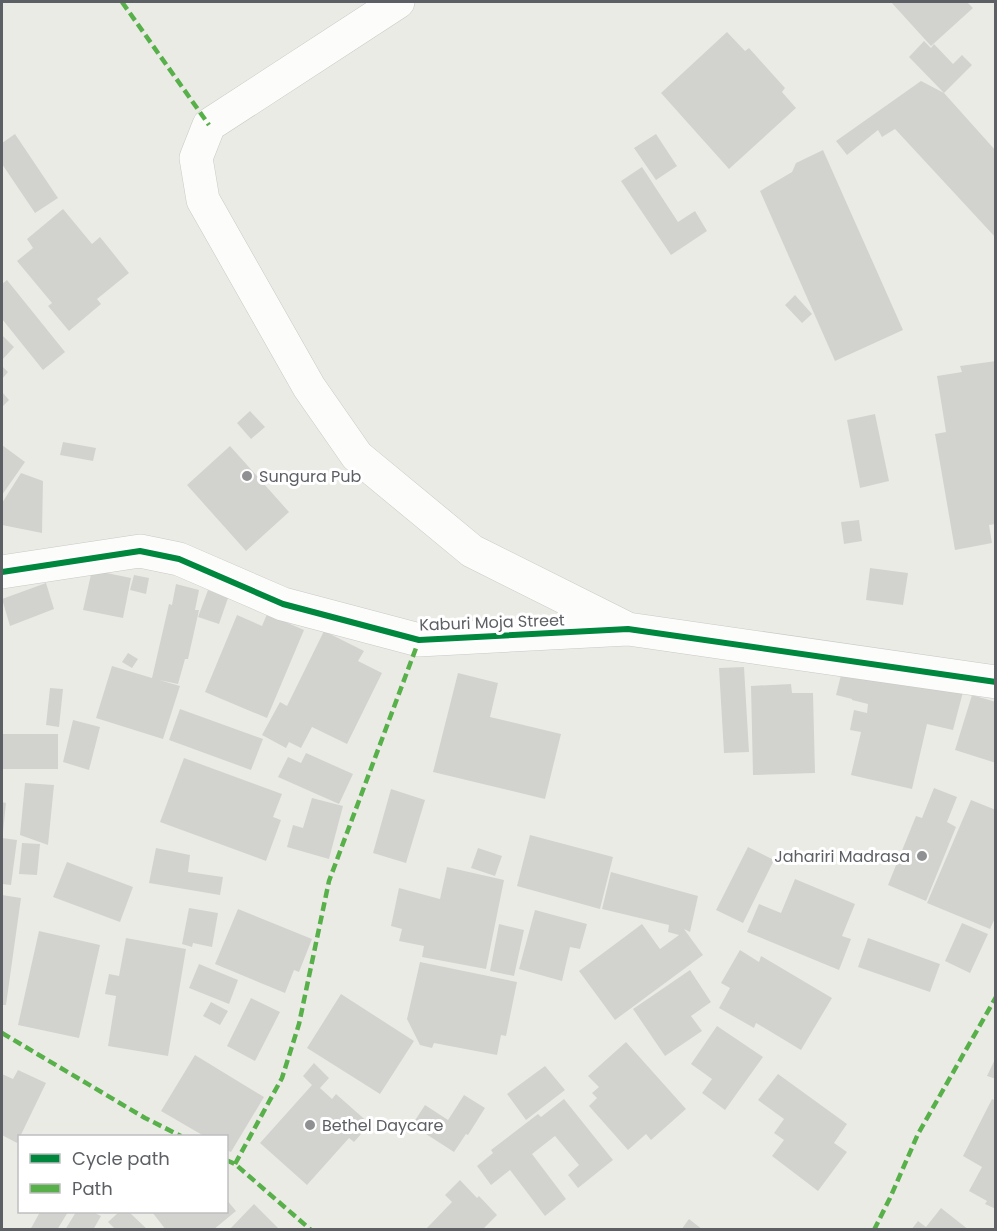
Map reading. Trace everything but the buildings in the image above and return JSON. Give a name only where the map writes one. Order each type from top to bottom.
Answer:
[{"type":"street","points":[[398,2],[208,125],[196,158],[203,200],[309,387],[357,456],[472,551],[628,629]]},
{"type":"street","name":"Kaburi Moja Street","points":[[2,572],[140,550],[178,560],[283,604],[419,640],[628,629],[996,682]]},
{"type":"marked path","points":[[122,2],[209,125]]},
{"type":"marked path","points":[[235,1164],[282,1078],[299,1024],[329,881],[419,640]]},
{"type":"marked path","points":[[874,1230],[918,1134],[996,997]]},
{"type":"marked path","points":[[2,1033],[145,1118],[179,1135]]},
{"type":"marked path","points":[[228,1161],[235,1164],[311,1230]]},
{"type":"cycle path","points":[[2,572],[140,551],[179,559],[283,604],[419,640],[628,629],[996,682]]},
{"type":"place","name":"Sungura Pub","points":[[247,476]]},
{"type":"place","name":"Jahariri Madrasa","points":[[922,856]]},
{"type":"place","name":"Bethel Daycare","points":[[310,1125]]}]
